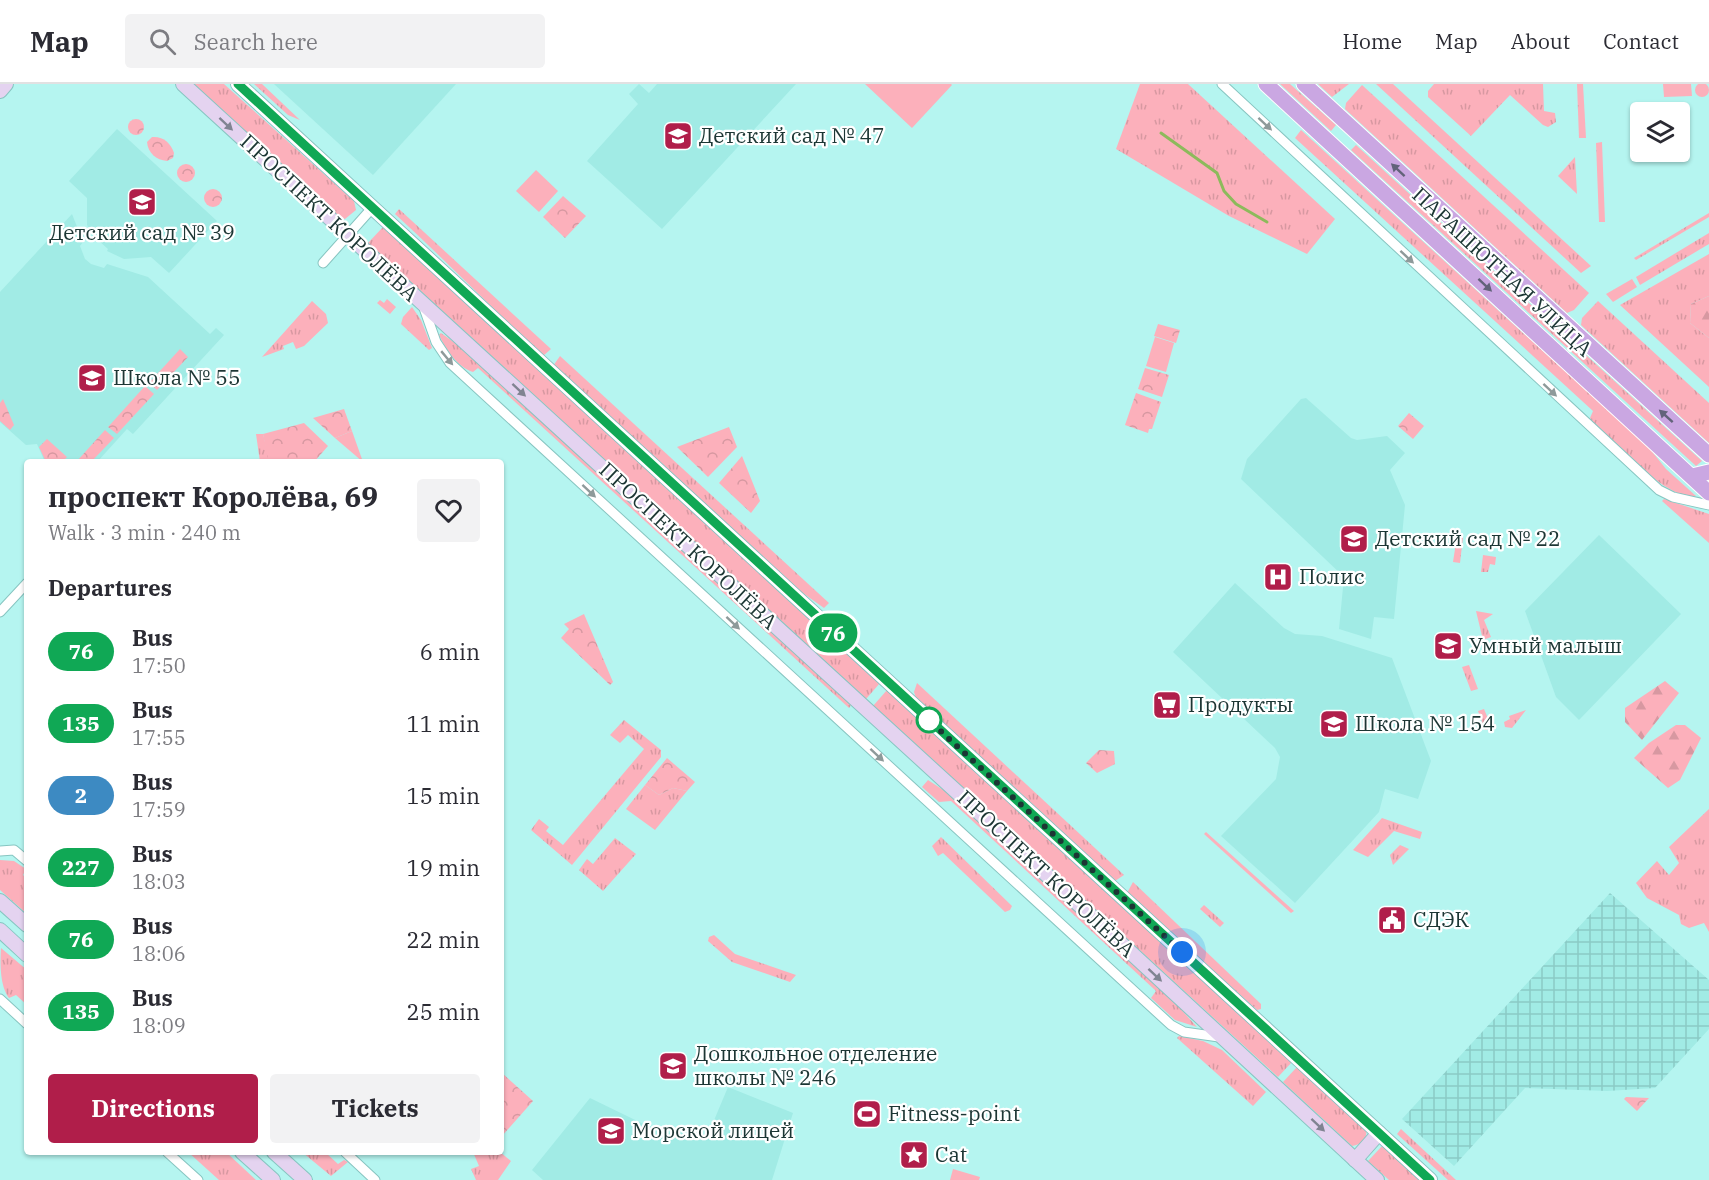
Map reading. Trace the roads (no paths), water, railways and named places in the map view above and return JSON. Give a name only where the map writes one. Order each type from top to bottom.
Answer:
[{"type":"main road","name":"ПАРАШЮТНАЯ УЛИЦА","points":[[1266,84],[1709,493]]},
{"type":"main road","name":"ПАРАШЮТНАЯ УЛИЦА","points":[[1304,84],[1709,455]]},
{"type":"main road","points":[[1341,152],[1339,140],[1342,135],[1351,131],[1357,132]]},
{"type":"main road","points":[[1692,476],[1709,472]]},
{"type":"street","name":"ПРОСПЕКТ КОРОЛЁВА","points":[[183,84],[958,792],[1377,1180]]},
{"type":"street","name":"ПРОСПЕКТ КОРОЛЁВА","points":[[238,84],[1430,1180]]},
{"type":"street","points":[[1222,84],[1659,490],[1673,497],[1709,505]]},
{"type":"street","points":[[323,263],[373,207]]},
{"type":"street","points":[[424,305],[443,354],[508,417],[1171,1025],[1184,1032],[1219,1036]]},
{"type":"street","points":[[0,612],[24,586]]},
{"type":"street","points":[[0,851],[14,850],[24,858]]},
{"type":"street","points":[[0,901],[24,922]]},
{"type":"street","points":[[0,930],[24,951]]},
{"type":"street","points":[[0,999],[24,1020]]},
{"type":"street","points":[[1355,1160],[1379,1133]]},
{"type":"street","points":[[170,1155],[198,1180]]},
{"type":"street","points":[[245,1155],[273,1180]]},
{"type":"street","points":[[277,1155],[305,1180]]},
{"type":"street","points":[[348,1155],[375,1180]]},
{"type":"waterway","points":[[1161,133],[1217,173],[1224,191],[1236,204],[1267,222]]},
{"type":"place","name":"Детский сад № 47","points":[[678,136]]},
{"type":"place","name":"Детский сад № 39","points":[[142,202]]},
{"type":"place","name":"Школа № 55","points":[[92,378]]},
{"type":"place","name":"Детский сад № 22","points":[[1354,539]]},
{"type":"place","name":"Полис","points":[[1278,577]]},
{"type":"place","name":"Умный малыш","points":[[1448,646]]},
{"type":"place","name":"Продукты","points":[[1167,705]]},
{"type":"place","name":"Школа № 154","points":[[1334,724]]},
{"type":"place","name":"СДЭК","points":[[1392,920]]},
{"type":"place","name":"Дошкольное отделение школы № 246","points":[[673,1066]]},
{"type":"place","name":"Fitness-point","points":[[867,1114]]},
{"type":"place","name":"Морской лицей","points":[[611,1131]]},
{"type":"place","name":"Cat","points":[[914,1155]]}]
